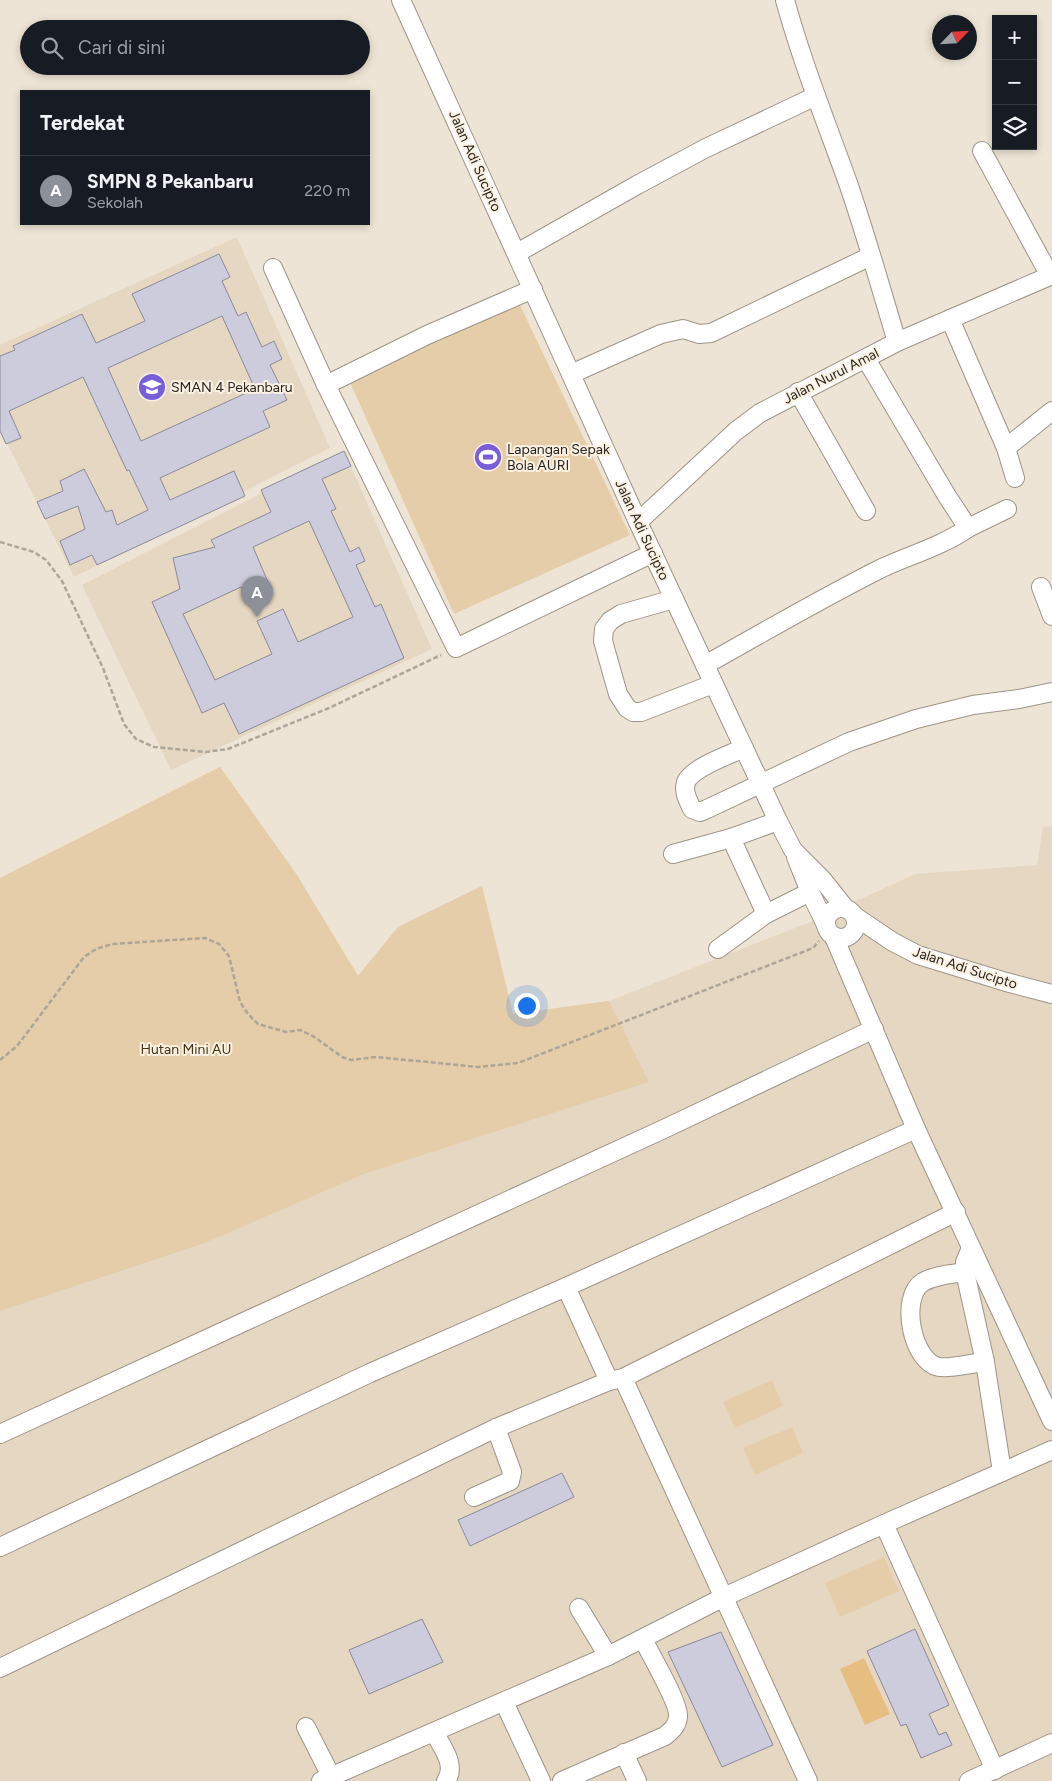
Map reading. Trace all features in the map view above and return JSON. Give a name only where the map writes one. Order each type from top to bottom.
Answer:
[{"type":"street","name":"Jalan Adi Sucipto","points":[[401,0],[638,522],[793,850],[822,879],[850,912],[893,942],[918,955],[1052,994]]},
{"type":"street","points":[[785,0],[794,34],[848,184],[897,342]]},
{"type":"street","points":[[517,253],[706,148],[816,96]]},
{"type":"street","points":[[982,151],[1051,276]]},
{"type":"street","points":[[571,374],[661,334],[683,329],[699,334],[711,333],[870,256]]},
{"type":"street","points":[[273,268],[326,385],[456,648],[653,553]]},
{"type":"street","name":"Jalan Nurul Amal","points":[[638,522],[736,431],[760,413],[897,342],[1051,276]]},
{"type":"street","points":[[326,385],[427,335],[533,289]]},
{"type":"street","points":[[950,319],[1006,448],[1015,478]]},
{"type":"street","points":[[866,359],[968,528]]},
{"type":"street","points":[[798,392],[866,512]]},
{"type":"street","points":[[1006,448],[1052,412]]},
{"type":"street","points":[[705,665],[810,605],[884,567],[957,536],[968,528],[1008,509]]},
{"type":"street","points":[[1041,587],[1052,616]]},
{"type":"street","points":[[674,599],[621,614],[604,629],[603,641],[618,694],[627,708],[633,712],[641,712],[713,684]]},
{"type":"street","points":[[744,748],[704,766],[690,776],[686,782],[685,790],[692,809],[700,812],[848,742],[916,718],[973,705],[1020,699],[1052,692]]},
{"type":"street","points":[[673,854],[731,838],[778,821]]},
{"type":"street","points":[[731,838],[766,914]]},
{"type":"street","points":[[793,850],[810,892],[874,1029],[916,1129],[1052,1421]]},
{"type":"street","points":[[718,950],[766,914],[810,892]]},
{"type":"street","points":[[840,907],[850,912],[857,923],[853,933],[844,938],[829,931],[828,915],[831,911],[840,907]]},
{"type":"street","points":[[0,1434],[666,1128],[874,1029]]},
{"type":"street","points":[[0,1547],[370,1373],[916,1129]]},
{"type":"street","points":[[0,1668],[496,1428],[616,1380],[956,1212]]},
{"type":"street","points":[[971,1248],[965,1262],[964,1272],[985,1362],[1002,1472]]},
{"type":"street","points":[[964,1272],[933,1278],[923,1282],[914,1292],[911,1302],[912,1330],[917,1346],[933,1364],[946,1367],[985,1362]]},
{"type":"street","points":[[566,1287],[616,1380],[724,1597],[808,1781]]},
{"type":"street","points":[[474,1497],[510,1481],[512,1472],[496,1428]]},
{"type":"street","points":[[306,1727],[326,1779],[608,1656],[724,1597],[1052,1450]]},
{"type":"street","points":[[884,1524],[995,1770]]},
{"type":"street","points":[[579,1608],[608,1656]]},
{"type":"street","points":[[562,1781],[665,1736],[676,1727],[679,1715],[674,1700],[642,1639]]},
{"type":"street","points":[[504,1702],[541,1781]]},
{"type":"street","points":[[434,1732],[450,1762],[451,1771],[446,1781]]},
{"type":"street","points":[[969,1781],[1052,1743]]},
{"type":"street","points":[[624,1753],[637,1781]]},
{"type":"path","points":[[0,542],[34,552],[46,560],[57,574],[103,668],[124,724],[136,739],[154,747],[206,752],[228,749],[329,708],[456,648]]},
{"type":"path","points":[[0,1060],[17,1046],[84,957],[96,949],[112,944],[205,938],[219,944],[229,956],[240,1002],[258,1024],[286,1032],[300,1030],[313,1036],[342,1057],[351,1060],[376,1057],[479,1067],[518,1063],[813,948],[829,931]]},
{"type":"shaded area","name":"SMAN 4 Pekanbaru","points":[[237,237],[330,448],[74,577],[0,429],[0,345]]},
{"type":"shaded area","points":[[344,451],[432,649],[171,770],[82,585]]},
{"type":"shaded area","points":[[220,767],[297,875],[358,976],[398,927],[482,886],[513,1014],[609,1001],[810,922],[915,874],[1037,865],[1043,826],[1052,827],[1052,1781],[0,1781],[0,878]]},
{"type":"shaded area","points":[[864,1658],[890,1714],[865,1725],[840,1669]]},
{"type":"green space","name":"Lapangan Sepak Bola AURI","points":[[518,301],[630,535],[454,614],[349,380]]},
{"type":"green space","name":"Hutan Mini AU","points":[[220,767],[297,875],[358,976],[398,927],[482,886],[513,1014],[609,1001],[649,1082],[364,1174],[205,1243],[0,1311],[0,878]]},
{"type":"green space","points":[[772,1380],[783,1406],[735,1428],[723,1402]]},
{"type":"green space","points":[[792,1427],[803,1453],[755,1475],[743,1448]]},
{"type":"green space","points":[[884,1557],[899,1591],[840,1617],[825,1583]]},
{"type":"building","points":[[219,254],[230,277],[222,281],[238,316],[246,312],[262,347],[274,341],[282,359],[270,365],[287,400],[263,411],[270,427],[160,478],[170,500],[234,471],[245,496],[97,565],[92,555],[70,565],[60,541],[85,529],[78,506],[45,519],[37,502],[63,491],[60,481],[84,469],[106,512],[112,510],[117,525],[148,510],[129,470],[127,471],[83,377],[9,411],[21,438],[6,444],[0,431],[0,356],[15,350],[13,346],[82,314],[96,343],[145,321],[132,294]],"holes":[[[222,316],[255,389],[141,441],[108,368]]]},
{"type":"building","points":[[344,451],[351,466],[322,479],[336,509],[331,511],[350,552],[359,547],[365,561],[356,565],[375,607],[381,604],[404,658],[239,734],[224,703],[202,713],[152,602],[180,589],[173,558],[215,547],[211,540],[271,512],[261,490]],"holes":[[[309,521],[353,617],[298,642],[283,609],[257,621],[272,654],[215,680],[183,614],[241,587],[244,593],[268,582],[253,547]]]},
{"type":"building","points":[[562,1473],[574,1497],[470,1546],[458,1520]]},
{"type":"building","points":[[422,1619],[443,1662],[369,1694],[349,1650]]},
{"type":"building","points":[[915,1629],[949,1705],[929,1714],[939,1735],[946,1732],[952,1745],[921,1758],[906,1724],[901,1726],[867,1651]]},
{"type":"building","points":[[721,1632],[773,1745],[722,1767],[668,1652]]},
{"type":"place","name":"SMAN 4 Pekanbaru","points":[[152,387]]},
{"type":"place","name":"Lapangan Sepak Bola AURI","points":[[488,457]]},
{"type":"place","name":"SMPN 8 Pekanbaru","points":[[257,617]]}]
